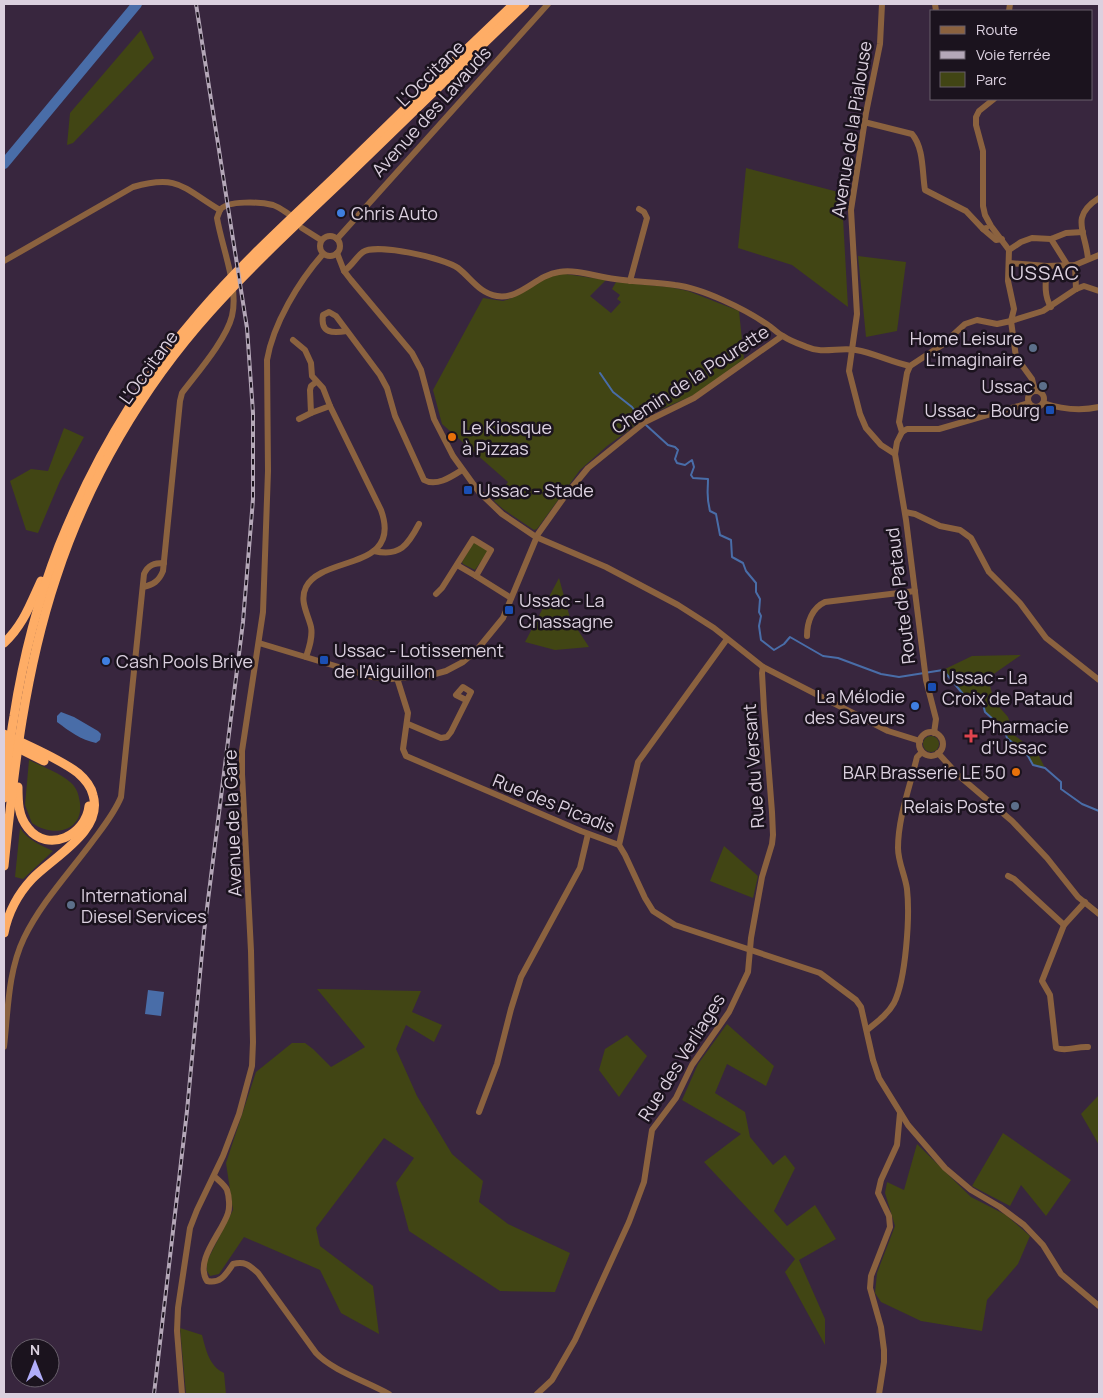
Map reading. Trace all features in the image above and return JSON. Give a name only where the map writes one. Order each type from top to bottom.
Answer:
[{"type":"highway","name":"L'Occitane","points":[[4,798],[13,718],[22,670],[37,613],[58,548],[88,480],[110,438],[134,399],[186,328],[514,4]]},
{"type":"highway","name":"L'Occitane","points":[[254,260],[525,4]]},
{"type":"highway","name":"L'Occitane","points":[[4,866],[17,752],[27,690],[43,622],[57,575],[87,501],[114,449],[151,387],[220,296]]},
{"type":"highway","points":[[4,643],[19,628],[58,548]]},
{"type":"highway","points":[[4,734],[66,771],[78,781],[87,794],[89,806],[87,817],[81,827],[64,838],[52,840],[42,838],[31,832],[24,823],[20,811],[17,752]]},
{"type":"highway","points":[[4,741],[34,752],[79,774],[91,788],[95,809],[92,820],[85,832],[41,870],[24,888],[12,908],[4,933]]},
{"type":"street","name":"Avenue des Lavauds","points":[[336,239],[548,4]]},
{"type":"street","name":"Avenue de la Pialouse","points":[[882,4],[880,44],[864,122],[851,210],[857,314],[849,371],[860,414],[866,428],[872,437],[887,450],[895,454]]},
{"type":"street","points":[[992,100],[984,105],[976,117],[976,125],[983,151],[983,206],[985,215],[1009,250],[1008,281],[1014,309],[1011,321],[1016,357],[1032,379],[1035,392]]},
{"type":"street","points":[[864,122],[912,134],[920,149],[925,190],[966,210],[996,240],[1002,239]]},
{"type":"street","points":[[4,261],[133,187],[149,183],[181,184],[220,210]]},
{"type":"street","points":[[1088,259],[1081,223],[1082,215],[1089,205],[1099,198]]},
{"type":"street","points":[[143,587],[153,585],[163,571],[182,393],[224,336],[234,310],[231,281],[217,218],[220,210],[225,205],[261,204],[274,206],[290,215]]},
{"type":"street","points":[[630,281],[646,218],[644,212],[639,209]]},
{"type":"street","points":[[983,229],[992,226]]},
{"type":"street","points":[[302,228],[321,240]]},
{"type":"street","points":[[1009,250],[1032,238],[1051,240],[1066,233],[1083,232]]},
{"type":"street","points":[[328,236],[336,239],[340,248],[337,254],[332,256],[323,254],[320,248],[321,240],[328,236]]},
{"type":"street","points":[[1051,240],[1072,265],[1076,289]]},
{"type":"street","points":[[344,271],[363,252],[374,248],[392,249],[444,262],[458,268],[479,289],[498,296],[515,294],[545,275],[559,272],[676,285],[695,289],[743,310],[782,336],[810,348],[821,350],[852,349],[869,352],[910,366]]},
{"type":"street","name":"Avenue de la Gare","points":[[182,1394],[177,1331],[187,1242],[196,1210],[223,1156],[239,1114],[252,1066],[251,951],[242,751],[263,612],[268,471],[266,371],[270,344],[300,284],[323,254]]},
{"type":"street","points":[[337,254],[344,271],[412,353],[421,370],[434,419],[453,456],[462,470],[490,503],[536,537],[637,582],[698,616],[763,667],[888,731],[920,742]]},
{"type":"street","points":[[1009,264],[1072,265],[1099,255]]},
{"type":"street","points":[[1047,266],[1045,285],[1048,303],[1051,307]]},
{"type":"street","points":[[902,432],[899,422],[907,373],[910,366],[942,345],[965,324],[977,320],[997,324],[1029,316],[1051,307],[1076,289],[1084,286],[1099,291]]},
{"type":"street","points":[[346,331],[380,375],[387,388],[395,416],[424,480],[429,484],[435,484],[462,470]]},
{"type":"street","name":"Chemin de la Pourette","points":[[259,643],[372,677],[397,678],[435,674],[446,671],[463,662],[476,651],[502,618],[536,537],[565,496],[588,468],[645,422],[694,398],[782,336]]},
{"type":"street","points":[[293,340],[305,350],[311,363],[312,376],[323,388],[384,519],[381,542],[374,551],[364,557],[318,573],[310,580],[306,587],[303,594],[303,602],[311,629],[306,658]]},
{"type":"street","points":[[311,413],[310,390],[311,386],[316,382]]},
{"type":"street","points":[[1029,403],[1029,396],[1035,392],[1040,392],[1043,396],[1043,403]]},
{"type":"street","points":[[895,454],[897,442],[902,432],[907,429],[939,429],[1029,403]]},
{"type":"street","points":[[1029,403],[1037,407],[1043,403],[1068,408],[1099,407]]},
{"type":"street","points":[[299,418],[330,406]]},
{"type":"street","name":"Route de Pataud","points":[[895,454],[916,591],[925,674],[936,719],[934,733]]},
{"type":"street","points":[[904,512],[915,514],[940,526],[965,533],[971,538],[989,572],[1020,603],[1046,638],[1099,680]]},
{"type":"street","points":[[374,551],[381,553],[396,552],[403,548],[419,524]]},
{"type":"street","points":[[436,594],[442,588],[473,539],[491,550],[476,576]]},
{"type":"street","points":[[4,1047],[12,976],[15,961],[23,940],[37,916],[109,819],[121,797],[146,569],[154,564],[164,563]]},
{"type":"street","points":[[457,564],[511,598]]},
{"type":"street","points":[[807,636],[807,629],[813,612],[820,604],[916,591]]},
{"type":"street","points":[[619,845],[638,762],[727,639]]},
{"type":"street","name":"Rue du Versant","points":[[749,950],[762,877],[773,835],[763,700],[763,667]]},
{"type":"street","points":[[397,678],[408,713],[408,724],[441,738],[446,737],[466,700]]},
{"type":"street","name":"Rue des Picadis","points":[[408,724],[402,749],[406,756],[588,834],[619,845],[645,898],[657,914],[675,925],[820,974],[856,1000],[861,1007],[879,1078],[908,1125],[945,1168],[971,1190],[1000,1207],[1024,1225],[1042,1245],[1061,1274],[1099,1306]]},
{"type":"street","points":[[934,733],[942,741],[941,750],[930,756],[922,752],[920,742],[924,735],[934,733]]},
{"type":"street","points":[[867,1030],[895,1002],[905,959],[907,893],[905,878],[898,857],[898,845],[900,825],[917,757],[922,752]]},
{"type":"street","points":[[938,753],[958,775],[1012,821],[1078,897],[1099,914]]},
{"type":"street","points":[[480,1112],[497,1064],[521,977],[580,868],[588,834]]},
{"type":"street","points":[[1008,876],[1064,925]]},
{"type":"street","points":[[1087,904],[1099,907]]},
{"type":"street","points":[[1087,904],[1064,925],[1042,981],[1050,995],[1056,1048],[1065,1050],[1081,1046],[1088,1047]]},
{"type":"street","name":"Rue des Verliages","points":[[537,1394],[552,1380],[575,1340],[629,1222],[644,1182],[652,1130],[676,1098],[692,1065],[729,1012],[748,972],[749,950]]},
{"type":"street","points":[[879,1394],[884,1350],[870,1288],[871,1276],[890,1227],[889,1216],[878,1193],[880,1180],[897,1145],[900,1113]]},
{"type":"street","points":[[214,1176],[226,1188],[229,1199],[229,1212],[213,1242],[203,1267],[204,1276],[207,1281],[214,1283],[222,1279],[233,1264],[240,1262],[248,1264],[258,1273],[316,1353],[326,1363],[389,1394]]},
{"type":"green space","points":[[141,30],[154,58],[73,143],[67,145],[70,113]]},
{"type":"green space","points":[[746,168],[846,194],[843,218],[848,307],[792,265],[738,248]]},
{"type":"green space","points":[[858,256],[906,262],[897,331],[866,337]]},
{"type":"green space","points":[[559,273],[606,280],[590,296],[611,313],[621,302],[617,299],[620,295],[612,289],[616,282],[669,287],[688,291],[739,311],[744,359],[696,394],[651,414],[607,446],[580,470],[537,529],[534,530],[494,501],[508,482],[442,424],[433,390],[483,298],[503,301],[512,298],[545,278]]},
{"type":"green space","points":[[64,428],[84,437],[60,481],[38,533],[26,530],[10,481],[31,469],[48,471]]},
{"type":"green space","points":[[473,543],[487,550],[487,553],[475,570],[462,562]]},
{"type":"green space","points":[[559,578],[570,618],[589,647],[555,650],[525,642]]},
{"type":"green space","points":[[1021,655],[988,678],[994,701],[1008,717],[1014,735],[1037,752],[1045,768],[1033,765],[1028,756],[1007,738],[1004,729],[985,712],[983,704],[968,700],[943,670],[972,656]]},
{"type":"green space","points":[[931,736],[937,738],[939,744],[937,750],[931,752],[925,750],[923,744],[925,738]]},
{"type":"green space","points":[[29,760],[61,776],[76,789],[79,796],[80,809],[74,824],[59,831],[41,828],[32,823],[25,805]]},
{"type":"green space","points":[[20,828],[31,839],[53,851],[23,879],[15,877]]},
{"type":"green space","points":[[724,846],[758,876],[753,898],[710,881]]},
{"type":"green space","points":[[317,989],[421,991],[412,1012],[442,1025],[434,1042],[406,1025],[396,1049],[417,1096],[452,1154],[483,1181],[479,1202],[508,1224],[570,1253],[555,1292],[500,1291],[409,1231],[396,1183],[414,1158],[384,1138],[316,1228],[320,1246],[373,1286],[379,1334],[341,1313],[320,1270],[244,1237],[219,1274],[210,1276],[207,1271],[207,1261],[233,1210],[226,1163],[256,1072],[292,1043],[305,1043],[331,1067],[365,1047]]},
{"type":"green space","points":[[727,1024],[774,1066],[766,1086],[727,1064],[715,1093],[745,1112],[750,1137],[773,1165],[785,1155],[795,1168],[774,1211],[787,1226],[815,1205],[836,1239],[799,1260],[825,1319],[825,1345],[785,1272],[795,1259],[704,1162],[741,1134],[682,1100],[698,1064]]},
{"type":"green space","points":[[627,1035],[647,1056],[619,1097],[599,1070],[605,1049]]},
{"type":"green space","points":[[1099,1096],[1099,1145],[1081,1114]]},
{"type":"green space","points":[[1003,1133],[1071,1180],[1046,1216],[1021,1185],[1010,1206],[972,1186]]},
{"type":"green space","points":[[917,1144],[971,1197],[1006,1215],[1030,1236],[1018,1264],[987,1300],[982,1331],[921,1321],[881,1302],[875,1293],[877,1273],[895,1226],[885,1193],[887,1182],[904,1190]]},
{"type":"green space","points":[[180,1328],[202,1335],[212,1362],[224,1373],[226,1394],[186,1394]]},
{"type":"water","points":[[61,712],[98,731],[101,734],[100,740],[96,743],[91,742],[66,729],[57,722],[57,716]]},
{"type":"water","points":[[148,990],[164,992],[161,1016],[145,1014]]},
{"type":"waterway","points":[[4,164],[137,4]]},
{"type":"waterway","points":[[600,373],[613,392],[632,407],[643,421]]},
{"type":"waterway","points":[[646,425],[668,445],[678,450],[675,459],[677,463],[685,465],[692,460],[694,467],[691,475],[693,478],[708,479],[710,511],[716,514],[720,535],[731,540],[732,557],[743,563],[746,571],[756,583],[756,592],[760,599],[759,612],[761,616],[759,626],[761,640],[774,650],[784,644],[790,637],[823,656],[838,658],[881,674],[899,677],[943,670],[968,700],[983,704],[985,712],[1004,729],[1007,738],[1028,756],[1033,765],[1045,768],[1061,782],[1061,789],[1082,804],[1099,811]]},
{"type":"railway","points":[[154,1394],[187,1111],[204,932],[243,622],[253,499],[253,413],[247,328],[196,4]]},
{"type":"place","name":"Chris Auto","points":[[341,213]]},
{"type":"place","name":"Home Leisure L'imaginaire","points":[[1033,348]]},
{"type":"place","name":"Ussac","points":[[1043,386]]},
{"type":"place","name":"Ussac - Bourg","points":[[1050,410]]},
{"type":"place","name":"Le Kiosque à Pizzas","points":[[452,437]]},
{"type":"place","name":"Ussac - Stade","points":[[468,490]]},
{"type":"place","name":"Ussac - La Chassagne","points":[[509,610]]},
{"type":"place","name":"Ussac - Lotissement de l'Aiguillon","points":[[324,660]]},
{"type":"place","name":"Cash Pools Brive","points":[[106,661]]},
{"type":"place","name":"Ussac - La Croix de Pataud","points":[[932,687]]},
{"type":"place","name":"La Mélodie des Saveurs","points":[[915,706]]},
{"type":"place","name":"Pharmacie d'Ussac","points":[[971,736]]},
{"type":"place","name":"BAR Brasserie LE 50","points":[[1016,772]]},
{"type":"place","name":"Relais Poste","points":[[1015,806]]},
{"type":"place","name":"International Diesel Services","points":[[71,905]]},
{"type":"district","name":"USSAC","points":[[1045,272]]}]
